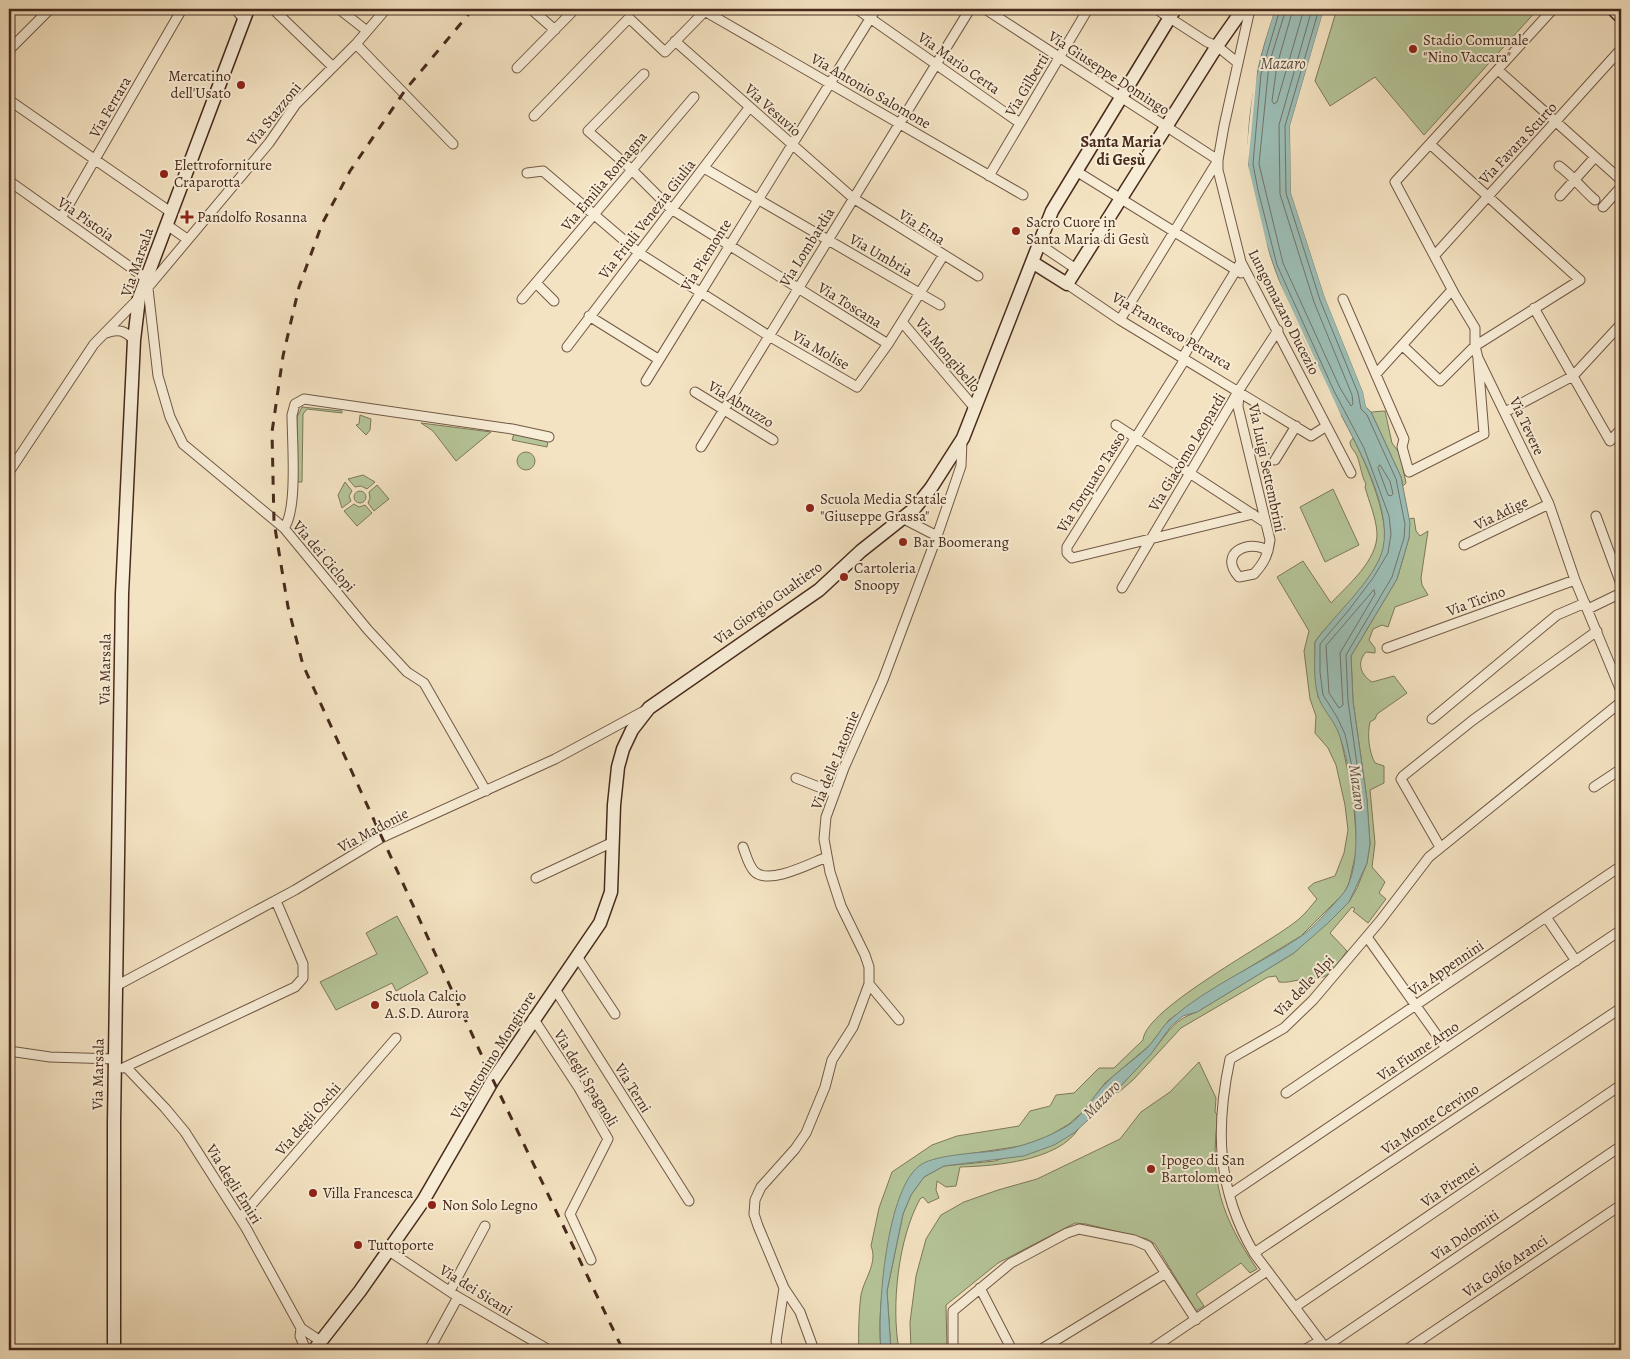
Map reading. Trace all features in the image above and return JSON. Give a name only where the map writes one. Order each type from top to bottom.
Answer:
[{"type":"street","points":[[9,50],[50,9]]},
{"type":"street","name":"Via Ferrara","points":[[61,218],[182,9]]},
{"type":"street","points":[[235,9],[246,14]]},
{"type":"street","points":[[274,9],[333,67]]},
{"type":"street","points":[[339,9],[368,31]]},
{"type":"street","name":"Via Stazzoni","points":[[147,282],[188,239],[269,143],[296,104],[356,44],[386,9]]},
{"type":"street","points":[[531,9],[554,30]]},
{"type":"street","points":[[516,68],[575,9]]},
{"type":"street","name":"Via Mario Certa","points":[[858,9],[1020,123]]},
{"type":"street","name":"Via Piemonte","points":[[646,380],[790,144],[876,9]]},
{"type":"street","name":"Via Lombardia","points":[[701,446],[970,9]]},
{"type":"street","name":"Via Giuseppe Domingo","points":[[985,9],[1218,160]]},
{"type":"street","name":"Via Gilberti","points":[[989,176],[1088,9]]},
{"type":"street","points":[[1156,9],[1172,13],[1207,42],[1217,46],[1238,63]]},
{"type":"street","points":[[1067,284],[1217,46],[1243,9]]},
{"type":"street","name":"Lungomazaro Ducezio","points":[[1250,9],[1218,160],[1239,266],[1250,278],[1351,473]]},
{"type":"street","points":[[1402,345],[1440,381],[1475,346],[1580,280],[1430,144],[1553,9]]},
{"type":"street","points":[[1612,9],[1621,17]]},
{"type":"street","points":[[534,116],[629,18],[665,52],[704,10]]},
{"type":"street","name":"Via Antonio Salomone","points":[[704,10],[1023,195]]},
{"type":"street","name":"Via Giorgio Gualtiero","points":[[623,749],[632,730],[649,708],[818,590],[861,551],[914,509],[931,488],[963,438],[973,406],[1052,211],[1172,13]]},
{"type":"street","name":"Via Marsala","points":[[114,1350],[119,1065],[116,986],[122,594],[134,340],[139,298],[147,282],[246,14]]},
{"type":"street","name":"Via Vesuvio","points":[[675,41],[853,198]]},
{"type":"street","points":[[356,44],[453,144]]},
{"type":"street","name":"Via Favara Scurto","points":[[1435,255],[1621,48]]},
{"type":"street","points":[[1498,70],[1621,180]]},
{"type":"street","name":"Via Toscana","points":[[644,74],[588,131],[631,169],[671,209],[888,344]]},
{"type":"street","name":"Via Emilia Romagna","points":[[522,299],[694,97]]},
{"type":"street","points":[[9,100],[95,160],[170,219],[188,239]]},
{"type":"street","name":"Via Friuli Venezia Giulia","points":[[567,347],[749,108]]},
{"type":"street","name":"Via Tevere","points":[[1430,144],[1395,182],[1452,290],[1475,328],[1475,346],[1478,358],[1506,412],[1549,504],[1575,580],[1621,691]]},
{"type":"street","points":[[1560,196],[1595,157]]},
{"type":"street","points":[[1120,320],[1218,160]]},
{"type":"street","points":[[1559,166],[1570,173],[1574,181],[1595,200]]},
{"type":"street","name":"Via Umbria","points":[[704,168],[940,305]]},
{"type":"street","name":"Via Molise","points":[[527,173],[543,171],[639,253],[769,336],[857,387],[888,344],[942,256]]},
{"type":"street","points":[[1076,172],[1173,233],[1239,266]]},
{"type":"street","name":"Via Pistoia","points":[[9,182],[147,282]]},
{"type":"street","points":[[1603,207],[1621,187]]},
{"type":"street","name":"Via Etna","points":[[853,198],[942,256],[978,276]]},
{"type":"street","points":[[1039,244],[1076,269]]},
{"type":"street","name":"Via Francesco Petrarca","points":[[1032,262],[1120,320],[1239,390],[1311,436],[1325,426]]},
{"type":"street","name":"Via Torquato Tasso","points":[[1239,266],[1183,357],[1182,364],[1067,547],[1068,553],[1072,558],[1252,514]]},
{"type":"street","name":"Via dei Ciclopi","points":[[147,282],[158,376],[170,417],[183,444],[284,528],[368,630],[406,672],[424,683],[486,791]]},
{"type":"street","points":[[536,283],[554,301]]},
{"type":"street","points":[[1376,374],[1452,290]]},
{"type":"street","points":[[9,472],[103,334],[139,298]]},
{"type":"street","points":[[1343,299],[1404,439],[1402,447],[1408,472],[1484,434],[1479,392],[1478,358]]},
{"type":"street","points":[[1534,308],[1610,441],[1621,429]]},
{"type":"street","points":[[589,316],[658,359]]},
{"type":"street","name":"Via Mongibello","points":[[902,322],[973,406]]},
{"type":"street","points":[[1506,412],[1573,376],[1621,324]]},
{"type":"street","points":[[103,334],[115,330],[125,332],[134,340]]},
{"type":"street","name":"Via Giacomo Leopardi","points":[[1122,588],[1239,390],[1278,330]]},
{"type":"street","name":"Via Luigi Settembrini","points":[[1239,390],[1238,407],[1270,540],[1268,551]]},
{"type":"street","name":"Via Abruzzo","points":[[695,392],[773,440]]},
{"type":"street","points":[[284,528],[289,522],[292,502],[292,415],[295,404],[304,399],[512,429],[549,437]]},
{"type":"street","points":[[1116,425],[1266,523]]},
{"type":"street","points":[[1275,460],[1296,426]]},
{"type":"street","name":"Via delle Latomie","points":[[814,1350],[800,1312],[784,1288],[758,1226],[754,1214],[755,1200],[761,1187],[795,1149],[806,1132],[825,1087],[832,1060],[853,1027],[868,984],[869,967],[840,906],[824,839],[826,817],[834,793],[883,680],[938,536],[961,466],[963,438]]},
{"type":"street","name":"Via Adige","points":[[1464,545],[1549,504]]},
{"type":"street","points":[[1596,516],[1621,584]]},
{"type":"street","points":[[902,518],[938,536]]},
{"type":"street","name":"Via Ticino","points":[[1388,648],[1575,580]]},
{"type":"street","points":[[1432,719],[1541,631],[1557,615],[1621,593]]},
{"type":"street","points":[[1440,847],[1401,779],[1403,776],[1473,720],[1597,631]]},
{"type":"street","name":"Via delle Alpi","points":[[1324,1346],[1254,1253],[1246,1239],[1223,1173],[1220,1150],[1225,1085],[1230,1059],[1284,1028],[1313,1000],[1367,937],[1429,857],[1621,702]]},
{"type":"street","name":"Via Madonie","points":[[116,986],[276,901],[381,838],[555,759],[649,708]]},
{"type":"street","name":"Via Antonino Mongitore","points":[[319,1348],[428,1193],[456,1148],[470,1118],[533,1018],[578,958],[600,923],[610,892],[614,842],[615,786],[623,749]]},
{"type":"street","points":[[1594,787],[1621,769]]},
{"type":"street","points":[[796,778],[834,793]]},
{"type":"street","points":[[536,878],[614,842]]},
{"type":"street","points":[[743,847],[753,870],[760,876],[786,873],[828,857]]},
{"type":"street","name":"Via Appennini","points":[[1286,1093],[1621,866]]},
{"type":"street","points":[[9,1051],[119,1065],[295,987],[303,978],[303,964],[276,901]]},
{"type":"street","points":[[1546,917],[1576,961]]},
{"type":"street","name":"Via Fiume Arno","points":[[1230,1194],[1621,930]]},
{"type":"street","points":[[1367,937],[1446,1048]]},
{"type":"street","points":[[578,958],[615,1014]]},
{"type":"street","points":[[868,984],[899,1020]]},
{"type":"street","name":"Via Terni","points":[[554,989],[689,1201]]},
{"type":"street","name":"Via Monte Cervino","points":[[1254,1253],[1621,1008]]},
{"type":"street","name":"Via degli Spagnoli","points":[[533,1018],[579,1088],[608,1139],[570,1214],[591,1260]]},
{"type":"street","name":"Via degli Oschi","points":[[240,1218],[396,1038]]},
{"type":"street","name":"Via degli Emiri","points":[[119,1065],[166,1108],[185,1132],[240,1218],[301,1328],[319,1348]]},
{"type":"street","name":"Via Pirenei","points":[[1295,1307],[1621,1086]]},
{"type":"street","name":"Via Dolomiti","points":[[1304,1350],[1324,1346],[1621,1146]]},
{"type":"street","name":"Via Golfo Aranci","points":[[1406,1350],[1621,1205]]},
{"type":"street","points":[[450,1291],[485,1226]]},
{"type":"street","points":[[953,1350],[953,1311],[1011,1263],[1067,1233],[1079,1229],[1134,1240],[1148,1246],[1196,1320]]},
{"type":"street","name":"Via dei Sicani","points":[[388,1251],[458,1296],[549,1350]]},
{"type":"street","points":[[1150,1350],[1267,1271]]},
{"type":"street","points":[[1040,1350],[1166,1273]]},
{"type":"street","points":[[778,1350],[776,1341],[784,1288]]},
{"type":"street","points":[[980,1288],[1012,1350]]},
{"type":"street","points":[[430,1350],[458,1296]]},
{"type":"street","name":"Via degli Emiri","points":[[301,1328],[300,1336],[306,1350]]},
{"type":"green space","name":"Stadio Comunale \"Nino Vaccara\"","points":[[1337,9],[1538,9],[1424,135],[1375,77],[1330,106],[1315,81]]},
{"type":"green space","points":[[302,407],[342,411],[342,413],[307,409],[303,414],[302,482],[296,482],[297,417]]},
{"type":"green space","points":[[1385,411],[1392,443],[1400,454],[1406,483],[1403,486],[1401,477],[1371,412]]},
{"type":"green space","points":[[360,415],[371,419],[370,430],[366,435],[356,425],[359,424]]},
{"type":"green space","points":[[421,423],[491,432],[456,461],[433,431]]},
{"type":"green space","points":[[514,434],[548,441],[547,447],[512,440]]},
{"type":"green space","points":[[1353,438],[1371,477],[1381,509],[1385,538],[1380,558],[1367,580],[1315,642],[1315,672],[1318,697],[1333,719],[1340,735],[1353,795],[1357,848],[1349,883],[1344,893],[1301,936],[1205,994],[1169,1020],[1150,1045],[1105,1083],[1084,1111],[1069,1124],[1047,1137],[1021,1146],[948,1157],[912,1173],[893,1239],[884,1282],[881,1304],[881,1350],[859,1350],[861,1295],[872,1265],[873,1252],[871,1246],[879,1208],[892,1172],[932,1145],[957,1136],[1019,1126],[1030,1111],[1050,1106],[1056,1095],[1074,1093],[1099,1068],[1114,1068],[1143,1040],[1149,1027],[1164,1011],[1211,976],[1299,919],[1317,899],[1308,888],[1314,883],[1335,876],[1344,853],[1348,830],[1345,805],[1336,765],[1328,748],[1315,733],[1316,716],[1310,699],[1304,651],[1309,631],[1277,577],[1303,561],[1331,603],[1361,571],[1373,553],[1377,533],[1374,515],[1357,456],[1350,444]]},
{"type":"green space","points":[[526,452],[532,455],[535,461],[532,467],[526,470],[520,467],[517,461],[520,455]]},
{"type":"green space","points":[[363,475],[375,482],[367,489],[361,486],[355,487],[348,479]]},
{"type":"green space","points":[[345,482],[352,491],[349,496],[351,501],[342,508],[338,495]]},
{"type":"green space","points":[[377,485],[389,499],[374,511],[368,503],[370,498],[369,492]]},
{"type":"green space","points":[[1333,489],[1359,545],[1325,562],[1300,507]]},
{"type":"green space","points":[[358,491],[362,491],[366,497],[362,503],[358,503],[354,499],[354,495]]},
{"type":"green space","points":[[354,504],[359,507],[365,505],[372,513],[357,526],[344,511]]},
{"type":"green space","points":[[1414,518],[1416,531],[1420,536],[1428,531],[1421,578],[1422,585],[1428,595],[1395,607],[1388,627],[1382,625],[1373,629],[1369,640],[1375,648],[1375,653],[1366,652],[1361,660],[1361,668],[1365,676],[1372,682],[1394,676],[1407,693],[1377,714],[1375,719],[1370,722],[1369,727],[1371,754],[1375,763],[1384,766],[1384,783],[1370,790],[1375,843],[1372,867],[1385,882],[1379,893],[1386,899],[1368,923],[1353,911],[1355,909],[1352,907],[1330,933],[1347,951],[1328,974],[1317,979],[1285,982],[1279,982],[1276,976],[1268,977],[1181,1028],[1133,1080],[1119,1092],[1114,1093],[1175,1025],[1294,953],[1349,902],[1357,888],[1367,863],[1370,844],[1367,800],[1353,701],[1351,656],[1397,579],[1409,538],[1409,519]]},
{"type":"green space","points":[[397,916],[428,973],[396,991],[392,983],[336,1010],[320,982],[377,954],[366,933]]},
{"type":"green space","points":[[1199,1062],[1216,1098],[1215,1112],[1218,1116],[1215,1159],[1221,1197],[1234,1232],[1257,1269],[1250,1273],[1241,1263],[1196,1294],[1204,1306],[1196,1311],[1155,1244],[1147,1239],[1075,1223],[998,1263],[946,1305],[947,1350],[911,1350],[910,1322],[916,1276],[926,1239],[941,1215],[964,1202],[1037,1179],[1120,1139],[1141,1112],[1170,1092]]},
{"type":"green space","points":[[1079,1128],[1070,1139],[1042,1155],[1008,1163],[960,1167],[956,1186],[946,1187],[937,1181],[936,1190],[939,1198],[928,1203],[923,1197],[920,1199],[906,1233],[898,1273],[896,1313],[899,1350],[891,1350],[887,1291],[903,1214],[911,1195],[924,1177],[944,1166],[995,1161],[1074,1133]]},
{"type":"water","name":"Mazaro","points":[[1275,9],[1324,9],[1290,126],[1291,193],[1325,298],[1363,392],[1366,407],[1371,412],[1401,477],[1410,523],[1409,538],[1397,579],[1351,656],[1353,701],[1367,800],[1370,844],[1367,863],[1349,902],[1328,923],[1294,953],[1197,1012],[1183,1016],[1171,1026],[1151,1054],[1074,1133],[1054,1145],[1024,1156],[944,1166],[924,1177],[911,1195],[903,1214],[887,1291],[891,1350],[881,1350],[880,1332],[883,1280],[892,1222],[900,1197],[910,1176],[922,1164],[947,1156],[1003,1150],[1032,1142],[1067,1126],[1073,1122],[1108,1081],[1147,1048],[1172,1018],[1202,995],[1304,934],[1317,923],[1339,898],[1349,883],[1356,850],[1355,809],[1352,787],[1339,734],[1322,705],[1316,690],[1315,642],[1372,572],[1383,548],[1384,530],[1382,511],[1368,469],[1308,348],[1278,278],[1262,230],[1250,179],[1248,144],[1251,105],[1259,65]]},
{"type":"pier","points":[[1273,9],[1275,9],[1258,62],[1248,165],[1272,266],[1341,415],[1339,416],[1270,267],[1245,165],[1256,61]]},
{"type":"pier","points":[[1324,9],[1326,9],[1292,127],[1294,193],[1327,297],[1365,391],[1368,406],[1374,412],[1366,407],[1363,392],[1325,298],[1291,193],[1290,126]]},
{"type":"railway","points":[[473,9],[406,89],[350,171],[322,224],[299,287],[283,356],[272,432],[274,522],[288,607],[303,665],[493,1080],[623,1350]]},
{"type":"place","name":"Stadio Comunale \"Nino Vaccara\"","points":[[1413,49]]},
{"type":"place","name":"Mercatino dell'Usato","points":[[241,85]]},
{"type":"place","name":"Elettroforniture Craparotta","points":[[164,174]]},
{"type":"place","name":"Pandolfo Rosanna","points":[[187,217]]},
{"type":"place","name":"Sacro Cuore in Santa Maria di Gesù","points":[[1016,231]]},
{"type":"place","name":"Scuola Media Statale \"Giuseppe Grassa\"","points":[[810,508]]},
{"type":"place","name":"Bar Boomerang","points":[[903,542]]},
{"type":"place","name":"Cartoleria Snoopy","points":[[844,577]]},
{"type":"place","name":"Scuola Calcio A.S.D. Aurora","points":[[375,1005]]},
{"type":"place","name":"Ipogeo di San Bartolomeo","points":[[1151,1169]]},
{"type":"place","name":"Villa Francesca","points":[[313,1193]]},
{"type":"place","name":"Non Solo Legno","points":[[432,1205]]},
{"type":"place","name":"Tuttoporte","points":[[358,1245]]},
{"type":"district","name":"Santa Maria di Gesù","points":[[1121,150]]}]
